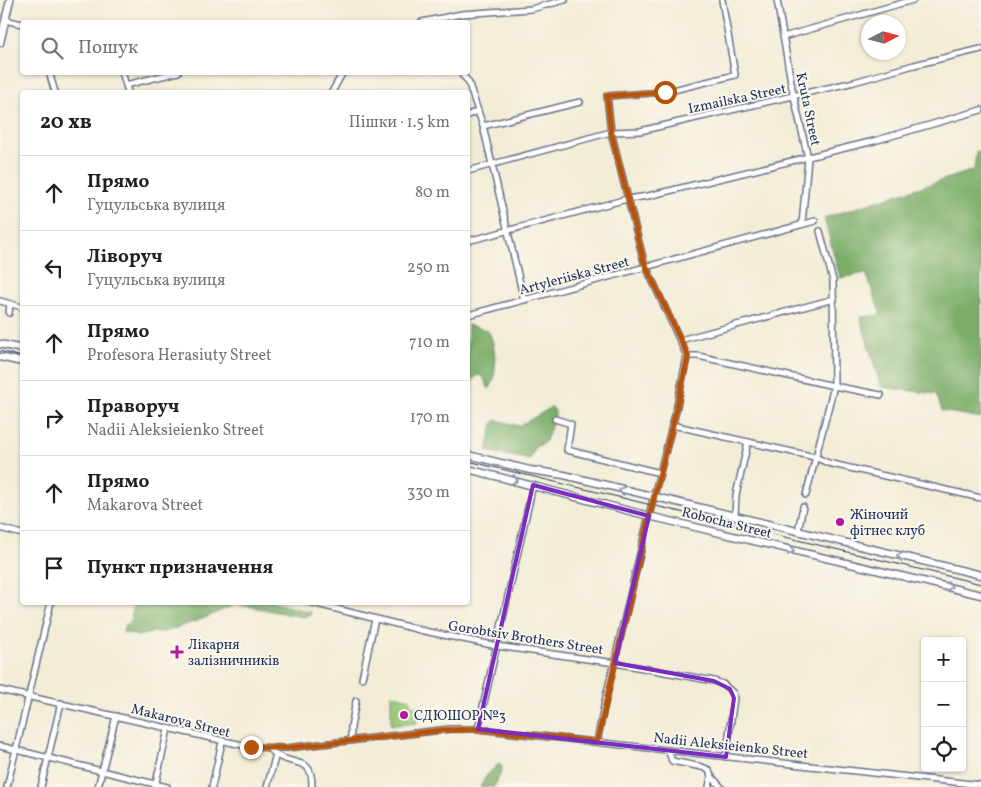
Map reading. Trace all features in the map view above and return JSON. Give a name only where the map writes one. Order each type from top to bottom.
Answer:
[{"type":"main road","points":[[0,43],[10,0]]},
{"type":"main road","points":[[0,344],[20,349]]},
{"type":"main road","points":[[0,357],[20,362]]},
{"type":"main road","name":"Robocha Street","points":[[470,455],[530,470],[564,475],[653,500],[735,516],[981,575]]},
{"type":"main road","name":"Robocha Street","points":[[470,469],[649,516],[981,595]]},
{"type":"street","points":[[432,20],[462,14],[531,9],[565,0]]},
{"type":"street","points":[[597,742],[688,356],[646,267],[611,132],[607,96],[665,92],[735,76],[722,0]]},
{"type":"street","name":"Kruta Street","points":[[777,0],[794,97],[808,158],[802,224]]},
{"type":"street","points":[[784,37],[912,0]]},
{"type":"street","points":[[5,20],[20,24]]},
{"type":"street","name":"Izmailska Street","points":[[470,170],[611,132],[640,131],[794,97],[981,49]]},
{"type":"street","points":[[50,75],[54,90]]},
{"type":"street","points":[[123,75],[127,90]]},
{"type":"street","points":[[126,85],[166,75]]},
{"type":"street","points":[[333,90],[341,75]]},
{"type":"street","points":[[463,76],[468,81],[483,126],[524,300]]},
{"type":"street","points":[[483,126],[580,102]]},
{"type":"street","points":[[470,240],[627,199],[648,196],[808,158],[981,110]]},
{"type":"street","points":[[470,114],[478,111]]},
{"type":"street","name":"Artyleriiska Street","points":[[470,314],[815,221]]},
{"type":"street","points":[[806,495],[834,386],[833,281],[820,231]]},
{"type":"street","points":[[680,340],[834,299]]},
{"type":"street","points":[[0,301],[20,306]]},
{"type":"street","points":[[9,313],[10,304]]},
{"type":"street","points":[[688,356],[698,356],[881,395]]},
{"type":"street","points":[[555,419],[571,424],[567,450],[660,473]]},
{"type":"street","points":[[672,425],[815,457],[828,463],[981,498]]},
{"type":"street","points":[[735,516],[734,504],[748,442]]},
{"type":"street","points":[[478,729],[533,485]]},
{"type":"street","points":[[798,531],[803,507]]},
{"type":"street","points":[[0,528],[20,533]]},
{"type":"street","points":[[7,787],[50,605]]},
{"type":"street","name":"Gorobtsiv Brothers Street","points":[[321,605],[497,646],[615,663],[714,681],[734,693],[726,757]]},
{"type":"street","points":[[362,678],[376,619]]},
{"type":"street","name":"Makarova Street","points":[[0,690],[241,746],[287,748],[444,730],[478,729]]},
{"type":"street","points":[[351,741],[351,727],[356,701]]},
{"type":"street","points":[[41,787],[61,703]]},
{"type":"street","points":[[98,787],[116,716]]},
{"type":"street","points":[[155,786],[168,729]]},
{"type":"street","name":"Nadii Aleksieienko Street","points":[[478,729],[981,785]]},
{"type":"street","points":[[212,787],[222,742]]},
{"type":"street","points":[[0,746],[155,786],[167,787]]},
{"type":"street","points":[[268,748],[276,754],[307,765],[312,772],[312,787]]},
{"type":"street","points":[[668,750],[672,761],[709,770],[710,782],[721,787]]},
{"type":"street","points":[[267,787],[276,754]]},
{"type":"highlighted area","points":[[533,485],[649,516],[615,663],[714,681],[730,689],[734,698],[726,757],[478,729]]},
{"type":"green space","points":[[981,150],[981,418],[942,411],[936,394],[881,387],[860,317],[881,315],[866,273],[840,278],[824,218],[974,170],[976,152]]},
{"type":"green space","points":[[470,325],[487,330],[493,342],[495,359],[494,377],[489,389],[483,377],[479,375],[475,377],[471,384]]},
{"type":"green space","points":[[552,407],[555,415],[546,441],[535,447],[530,460],[487,451],[493,423],[497,420],[519,426]]},
{"type":"green space","points":[[128,605],[234,605],[205,618],[165,632],[138,636],[123,632],[125,624],[129,625],[134,606]]},
{"type":"green space","points":[[241,605],[283,605],[311,612],[310,615],[303,617]]},
{"type":"green space","name":"СДЮШОР №3","points":[[391,694],[410,699],[410,705],[417,707],[417,723],[391,725]]},
{"type":"green space","points":[[498,764],[502,766],[502,771],[494,787],[480,787],[486,776]]},
{"type":"tram line","points":[[0,351],[20,356]]},
{"type":"tram line","points":[[470,461],[981,584]]},
{"type":"place","name":"Жіночий фітнес клуб","points":[[840,522]]},
{"type":"place","name":"Лікарня залізничників","points":[[177,652]]},
{"type":"place","name":"СДЮШОР №3","points":[[404,715]]},
{"type":"route","points":[[251,747],[277,749],[467,729],[597,742],[605,701],[688,356],[648,275],[611,132],[607,96],[665,92]]}]
